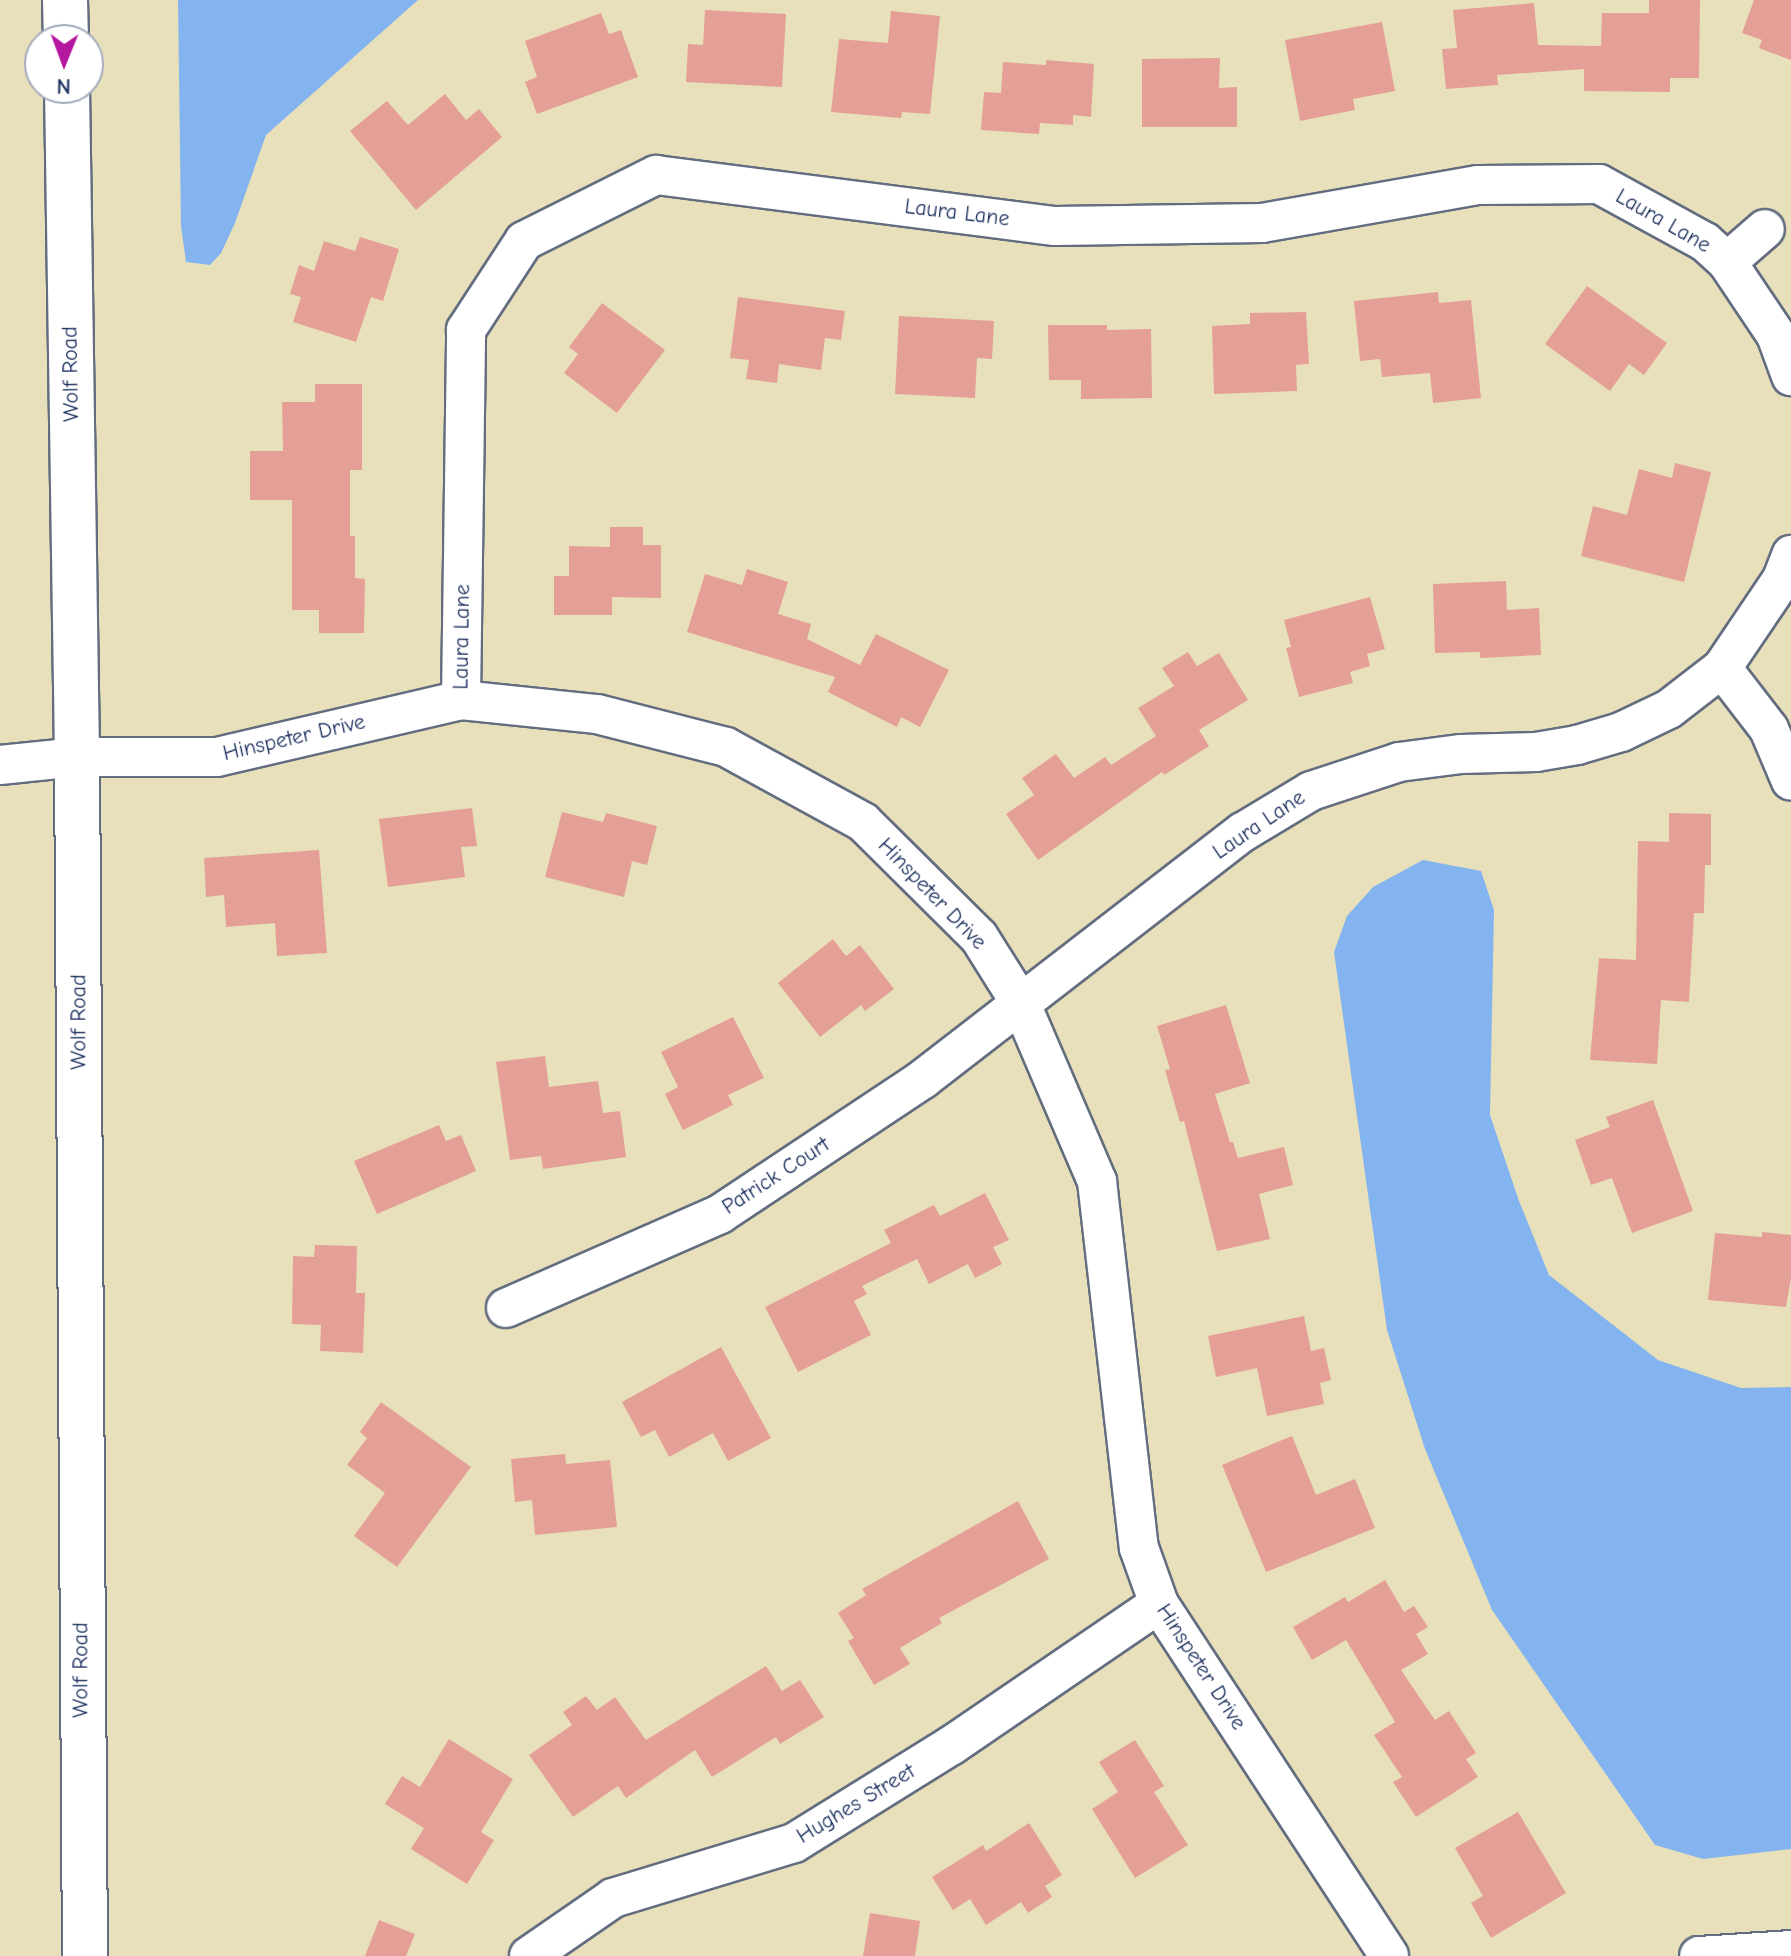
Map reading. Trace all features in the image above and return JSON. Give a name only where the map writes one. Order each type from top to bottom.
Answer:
[{"type":"main road","points":[[65,0],[66,24]]},
{"type":"main road","name":"Wolf Road","points":[[67,104],[77,757],[85,1956]]},
{"type":"street","name":"Laura Lane","points":[[461,700],[466,330],[524,241],[656,175],[1055,226],[1262,223],[1478,185],[1599,184],[1705,242],[1727,262],[1776,335],[1791,376]]},
{"type":"street","points":[[1727,262],[1765,229]]},
{"type":"street","name":"Laura Lane","points":[[1021,1004],[1243,832],[1311,791],[1399,762],[1461,754],[1536,752],[1577,745],[1621,732],[1669,709],[1722,668],[1782,579],[1791,555]]},
{"type":"street","points":[[1722,668],[1769,729],[1791,781]]},
{"type":"street","name":"Hinspeter Drive","points":[[0,765],[77,757],[217,757],[461,700],[597,714],[726,747],[863,822],[979,937],[1021,1004],[1097,1181],[1139,1548],[1159,1604],[1389,1956]]},
{"type":"street","name":"Patrick Court","points":[[506,1308],[720,1214],[923,1079],[1021,1004]]},
{"type":"street","name":"Hughes Street","points":[[529,1956],[613,1898],[794,1843],[952,1745],[1159,1604]]},
{"type":"street","points":[[1699,1956],[1791,1950]]},
{"type":"water","points":[[178,0],[418,0],[266,135],[235,223],[221,253],[210,265],[186,262],[181,226]]},
{"type":"water","points":[[1423,860],[1481,871],[1494,910],[1490,1115],[1519,1201],[1549,1275],[1658,1360],[1741,1388],[1791,1387],[1791,1849],[1703,1859],[1655,1845],[1492,1610],[1425,1449],[1387,1330],[1334,952],[1347,916],[1373,887]]},
{"type":"building","points":[[1649,0],[1700,0],[1699,78],[1670,78],[1670,92],[1584,91],[1584,69],[1497,75],[1498,85],[1446,89],[1442,49],[1457,48],[1453,10],[1534,3],[1538,45],[1601,46],[1602,13],[1649,13]]},
{"type":"building","points":[[1754,0],[1791,0],[1791,60],[1759,48],[1762,40],[1742,33]]},
{"type":"building","points":[[705,10],[786,14],[782,87],[686,82],[688,44],[703,45]]},
{"type":"building","points":[[891,11],[940,16],[930,114],[902,112],[901,118],[831,112],[839,39],[888,43]]},
{"type":"building","points":[[601,13],[609,34],[621,30],[638,77],[537,114],[525,82],[537,77],[525,41]]},
{"type":"building","points":[[1382,22],[1395,91],[1353,99],[1355,110],[1300,121],[1285,40]]},
{"type":"building","points":[[1220,58],[1219,88],[1237,87],[1237,127],[1142,127],[1142,59]]},
{"type":"building","points":[[1046,60],[1094,64],[1091,117],[1073,115],[1073,125],[1040,123],[1039,134],[981,130],[984,92],[1001,93],[1003,62],[1046,65]]},
{"type":"building","points":[[445,94],[466,120],[479,109],[502,137],[416,210],[350,131],[387,101],[408,125]]},
{"type":"building","points":[[360,237],[399,249],[383,301],[371,297],[356,342],[293,322],[301,297],[290,294],[299,265],[314,271],[324,241],[355,251]]},
{"type":"building","points":[[1587,286],[1667,343],[1644,375],[1629,364],[1610,391],[1545,344]]},
{"type":"building","points":[[1438,292],[1439,303],[1471,300],[1481,398],[1433,403],[1430,373],[1382,377],[1380,359],[1360,361],[1354,301]]},
{"type":"building","points":[[738,297],[845,311],[841,340],[825,338],[821,370],[779,364],[777,383],[746,379],[749,360],[730,358]]},
{"type":"building","points":[[602,303],[665,350],[617,413],[564,373],[578,354],[569,347]]},
{"type":"building","points":[[1306,312],[1309,364],[1296,365],[1297,391],[1214,394],[1212,326],[1250,324],[1250,313]]},
{"type":"building","points":[[899,316],[994,321],[992,359],[977,358],[975,398],[895,394]]},
{"type":"building","points":[[1048,325],[1107,325],[1107,330],[1151,329],[1152,398],[1081,399],[1081,380],[1049,380]]},
{"type":"building","points":[[315,384],[362,384],[362,470],[350,470],[350,536],[355,536],[355,578],[365,579],[364,633],[319,633],[319,610],[292,610],[292,500],[250,500],[250,451],[283,451],[282,402],[315,402]]},
{"type":"building","points":[[1675,463],[1711,472],[1684,582],[1581,556],[1593,506],[1627,515],[1639,469],[1672,478]]},
{"type":"building","points":[[610,527],[643,527],[643,545],[661,545],[661,598],[612,597],[612,615],[554,615],[554,576],[569,576],[569,546],[610,547]]},
{"type":"building","points":[[747,569],[788,582],[778,614],[811,624],[807,639],[860,665],[876,634],[949,670],[920,727],[901,717],[897,727],[828,692],[835,677],[687,632],[705,574],[742,585]]},
{"type":"building","points":[[1506,581],[1507,610],[1539,608],[1541,655],[1480,658],[1480,652],[1435,653],[1433,584]]},
{"type":"building","points":[[1370,597],[1385,649],[1367,654],[1370,666],[1350,672],[1353,683],[1299,697],[1286,648],[1291,647],[1284,620]]},
{"type":"building","points":[[1188,652],[1197,666],[1219,653],[1248,700],[1199,730],[1209,746],[1164,775],[1162,772],[1038,860],[1006,814],[1034,795],[1022,778],[1056,754],[1074,778],[1105,757],[1111,765],[1156,736],[1138,708],[1174,686],[1162,668]]},
{"type":"building","points":[[472,808],[477,846],[461,847],[465,877],[388,887],[379,819]]},
{"type":"building","points":[[562,812],[603,822],[606,813],[657,826],[647,865],[632,861],[624,897],[545,877]]},
{"type":"building","points":[[1669,813],[1711,814],[1711,865],[1705,865],[1704,913],[1694,913],[1689,1002],[1661,1000],[1657,1064],[1590,1060],[1599,958],[1636,960],[1638,841],[1669,842]]},
{"type":"building","points":[[319,850],[327,953],[277,956],[275,923],[226,927],[224,895],[206,897],[204,858]]},
{"type":"building","points":[[833,939],[846,956],[860,945],[894,989],[865,1011],[861,1005],[820,1037],[778,983]]},
{"type":"building","points":[[1226,1005],[1250,1083],[1215,1094],[1230,1142],[1233,1142],[1238,1158],[1284,1147],[1293,1185],[1259,1194],[1270,1239],[1217,1251],[1184,1121],[1180,1122],[1165,1070],[1170,1069],[1157,1026]]},
{"type":"building","points":[[733,1017],[764,1078],[728,1095],[733,1105],[683,1130],[665,1094],[678,1087],[661,1052]]},
{"type":"building","points":[[545,1056],[549,1087],[598,1081],[603,1113],[620,1111],[626,1157],[543,1169],[541,1156],[510,1160],[496,1062]]},
{"type":"building","points":[[1653,1100],[1693,1211],[1632,1233],[1612,1178],[1591,1185],[1575,1140],[1610,1127],[1606,1117]]},
{"type":"building","points":[[439,1125],[446,1141],[461,1135],[476,1171],[377,1214],[354,1161]]},
{"type":"building","points":[[985,1193],[1009,1240],[993,1247],[1002,1264],[975,1278],[968,1264],[929,1284],[917,1259],[862,1286],[867,1294],[854,1301],[871,1335],[798,1372],[765,1307],[891,1243],[884,1230],[934,1205],[940,1216]]},
{"type":"building","points":[[1762,1232],[1791,1235],[1791,1278],[1786,1307],[1708,1300],[1715,1233],[1762,1237]]},
{"type":"building","points":[[315,1245],[357,1246],[356,1293],[365,1293],[363,1353],[320,1351],[321,1325],[292,1324],[293,1256],[314,1257]]},
{"type":"building","points":[[1304,1316],[1311,1351],[1324,1348],[1331,1380],[1320,1383],[1324,1404],[1267,1416],[1257,1368],[1216,1377],[1208,1336]]},
{"type":"building","points":[[721,1347],[771,1438],[728,1461],[713,1433],[669,1457],[655,1430],[641,1437],[622,1402]]},
{"type":"building","points":[[381,1402],[471,1467],[397,1567],[354,1536],[385,1493],[347,1465],[367,1438],[360,1432]]},
{"type":"building","points":[[1292,1436],[1316,1495],[1355,1479],[1375,1528],[1266,1572],[1222,1465]]},
{"type":"building","points":[[565,1454],[566,1464],[610,1460],[617,1527],[535,1535],[532,1500],[515,1502],[511,1459]]},
{"type":"building","points":[[1018,1501],[1049,1559],[939,1618],[942,1623],[900,1648],[910,1664],[874,1685],[848,1641],[854,1638],[838,1613],[866,1595],[862,1589]]},
{"type":"building","points":[[1385,1580],[1404,1612],[1414,1606],[1428,1627],[1416,1634],[1428,1654],[1401,1670],[1435,1720],[1449,1711],[1476,1753],[1466,1759],[1478,1777],[1416,1817],[1393,1782],[1402,1777],[1374,1735],[1395,1722],[1346,1640],[1312,1660],[1293,1627],[1345,1597],[1348,1602]]},
{"type":"building","points":[[766,1666],[782,1691],[800,1680],[824,1717],[780,1744],[776,1737],[712,1777],[695,1750],[626,1798],[618,1786],[573,1817],[529,1755],[572,1725],[563,1712],[586,1696],[597,1710],[615,1697],[646,1740]]},
{"type":"building","points":[[449,1739],[513,1779],[481,1832],[494,1840],[467,1884],[411,1849],[424,1828],[385,1804],[402,1776],[420,1787]]},
{"type":"building","points":[[1135,1740],[1164,1786],[1154,1792],[1188,1845],[1135,1878],[1092,1809],[1118,1792],[1099,1762]]},
{"type":"building","points":[[1518,1812],[1566,1893],[1491,1938],[1471,1903],[1483,1896],[1455,1848]]},
{"type":"building","points":[[1029,1823],[1062,1875],[1045,1886],[1052,1897],[1028,1913],[1021,1902],[986,1925],[970,1899],[953,1910],[932,1877],[983,1845],[986,1851]]},
{"type":"building","points":[[870,1913],[920,1921],[915,1956],[863,1956]]},
{"type":"building","points":[[379,1920],[415,1934],[406,1956],[365,1956]]}]
